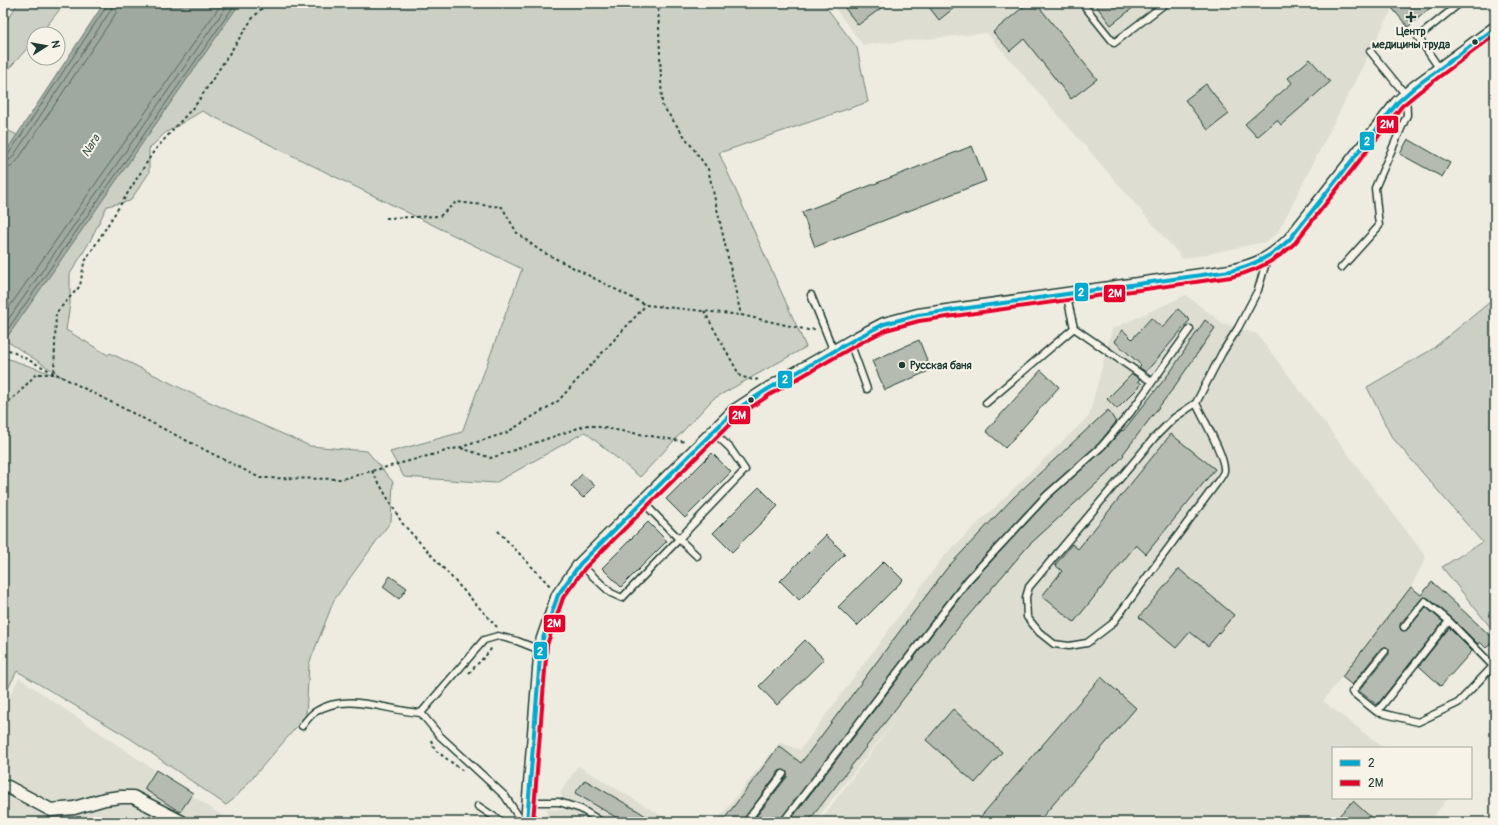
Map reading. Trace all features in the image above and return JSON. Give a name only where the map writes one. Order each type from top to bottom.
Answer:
[{"type":"street","points":[[528,822],[540,650],[558,595],[580,564],[734,411],[768,389],[884,324],[918,315],[1230,271],[1247,267],[1267,259],[1290,239],[1398,102],[1440,68],[1495,28]]},
{"type":"street","points":[[8,787],[51,810],[74,808],[105,799],[133,797],[182,822]]},
{"type":"lane","points":[[1082,3],[1114,43],[1166,3]]},
{"type":"lane","points":[[1440,68],[1418,37],[1460,3]]},
{"type":"lane","points":[[1341,268],[1379,226],[1375,188],[1407,115],[1406,95],[1370,51]]},
{"type":"lane","points":[[1196,403],[1221,455],[1224,473],[1112,624],[1088,643],[1069,646],[1054,644],[1039,632],[1027,617],[1026,597],[1028,587],[1154,438],[1174,418],[1196,403],[1222,353],[1238,328],[1258,290],[1267,259]]},
{"type":"lane","points":[[811,294],[834,352]]},
{"type":"lane","points":[[1066,294],[1074,328],[1152,382]]},
{"type":"lane","points":[[986,403],[1074,328]]},
{"type":"lane","points":[[783,822],[968,580],[1046,496],[1102,446],[1130,413],[1190,328]]},
{"type":"lane","points":[[850,342],[867,389]]},
{"type":"lane","points":[[580,564],[611,593],[622,598],[745,470],[730,448],[713,432]]},
{"type":"lane","points":[[643,502],[697,556]]},
{"type":"lane","points":[[1385,651],[1352,692],[1377,712],[1418,722],[1458,702],[1494,665],[1449,621],[1425,601],[1404,627]]},
{"type":"lane","points":[[1377,712],[1449,621]]},
{"type":"lane","points":[[421,713],[484,640],[498,636],[517,641],[540,650]]},
{"type":"lane","points":[[302,726],[314,712],[332,705],[348,702],[390,707],[407,712],[421,713],[440,736],[505,796],[522,822]]},
{"type":"lane","points":[[746,822],[783,774]]},
{"type":"lane","points":[[529,802],[559,802],[581,809],[602,822]]},
{"type":"lane","points":[[478,806],[502,822]]},
{"type":"path","points":[[54,374],[56,312],[80,286],[84,263],[154,151],[197,103],[252,19],[267,3]]},
{"type":"path","points":[[658,3],[662,105],[708,169],[741,315]]},
{"type":"path","points":[[1489,3],[1490,7]]},
{"type":"path","points":[[386,218],[440,216],[456,202],[502,207],[517,234],[539,250],[646,305],[741,315],[808,330],[824,326]]},
{"type":"path","points":[[3,347],[260,478],[342,479],[461,447],[506,433],[558,402],[646,305]]},
{"type":"path","points":[[704,311],[740,376],[754,380],[762,379]]},
{"type":"path","points":[[3,419],[10,400],[18,394],[36,374],[54,374]]},
{"type":"path","points":[[461,447],[491,458],[587,425],[701,444]]},
{"type":"path","points":[[372,471],[402,523],[498,629],[498,636],[489,652],[467,675]]},
{"type":"path","points":[[498,531],[558,595]]},
{"type":"path","points":[[429,722],[429,736],[435,750],[468,775]]},
{"type":"shaded area","points":[[18,3],[65,3],[46,26],[26,26],[26,50],[3,75],[3,27]]},
{"type":"shaded area","points":[[240,3],[823,3],[857,48],[868,102],[719,153],[806,347],[713,399],[640,477],[585,432],[495,483],[404,477],[390,452],[462,432],[522,269],[202,111],[165,133],[149,149],[149,173],[130,201],[107,206],[89,243],[70,274],[70,304],[66,330],[108,355],[110,353],[203,399],[310,446],[367,451],[393,482],[391,521],[334,600],[309,664],[306,716],[235,798],[226,805],[131,739],[17,671],[3,698],[3,357],[64,378],[5,340]]},
{"type":"shaded area","points":[[831,3],[1436,3],[1408,27],[1392,9],[1278,232],[1265,242],[1183,259],[987,33],[863,45]]},
{"type":"shaded area","points":[[3,128],[17,135],[3,156]]},
{"type":"shaded area","points":[[1186,295],[1222,323],[1257,334],[1426,557],[1411,587],[1323,701],[1383,747],[1332,747],[1332,799],[1447,799],[1429,822],[819,822],[901,713],[814,822],[716,822],[780,742],[800,750],[943,557],[1089,416],[1112,329]]},
{"type":"shaded area","points":[[1495,298],[1495,633],[1442,567],[1482,542],[1391,436],[1367,387],[1431,350]]},
{"type":"shaded area","points":[[19,678],[231,822],[3,822],[3,709]]},
{"type":"shaded area","points":[[578,766],[672,822],[546,822],[547,809],[571,810],[560,793]]},
{"type":"water","name":"Nara","points":[[104,3],[240,3],[3,343],[3,156],[62,66],[66,66],[66,61]]},
{"type":"building","points":[[841,3],[888,3],[858,25]]},
{"type":"building","points":[[926,3],[960,3],[939,20]]},
{"type":"building","points":[[1028,3],[1036,3],[1097,79],[1071,99],[1024,39],[1010,51],[993,32]]},
{"type":"building","points":[[1094,3],[1139,3],[1111,25]]},
{"type":"building","points":[[1398,3],[1436,3],[1408,27],[1392,8]]},
{"type":"building","points":[[1310,59],[1330,82],[1281,125],[1277,120],[1257,137],[1245,124],[1292,83],[1288,78]]},
{"type":"building","points":[[1206,84],[1229,114],[1208,130],[1185,100]]},
{"type":"building","points":[[1408,139],[1450,163],[1442,177],[1400,154]]},
{"type":"building","points":[[972,146],[986,181],[815,247],[802,212]]},
{"type":"building","points":[[1178,309],[1190,320],[1146,372],[1139,367],[1141,365],[1114,341],[1123,330],[1132,339],[1151,318],[1162,328]]},
{"type":"building","points":[[1205,320],[1215,328],[1172,390],[1123,454],[1124,455],[1108,473],[1029,545],[962,623],[808,822],[789,822],[971,583],[1049,499],[1105,449],[1122,430],[1123,431],[1171,371]]},
{"type":"building","name":"Русская баня","points":[[919,340],[931,370],[885,390],[872,361]]},
{"type":"building","points":[[1041,370],[1059,387],[1005,448],[986,431]]},
{"type":"building","points":[[1132,374],[1140,379],[1138,381],[1142,384],[1117,409],[1107,399]]},
{"type":"building","points":[[1108,410],[1116,422],[1099,443],[1043,493],[965,577],[779,822],[752,822],[787,777],[787,772],[783,770],[779,771],[742,822],[722,822],[779,746],[801,763],[947,568],[1013,498]]},
{"type":"building","points":[[1171,434],[1215,469],[1146,554],[1136,545],[1074,622],[1042,596],[1062,571],[1055,565],[1072,544],[1078,549]]},
{"type":"building","points":[[712,453],[731,472],[685,518],[666,499]]},
{"type":"building","points":[[582,474],[595,486],[583,498],[571,486]]},
{"type":"building","points":[[759,487],[778,506],[732,552],[713,533]]},
{"type":"building","points":[[648,522],[667,541],[621,587],[602,568]]},
{"type":"building","points":[[826,535],[845,554],[799,600],[780,581]]},
{"type":"building","points":[[884,561],[903,580],[857,626],[838,607]]},
{"type":"building","points":[[1179,569],[1234,615],[1208,646],[1190,632],[1176,648],[1139,617]]},
{"type":"building","points":[[390,576],[407,588],[399,599],[383,587]]},
{"type":"building","points":[[1432,582],[1495,640],[1486,648],[1480,642],[1478,644],[1452,618],[1428,598],[1423,597],[1400,624],[1401,630],[1407,630],[1426,607],[1443,622],[1377,705],[1359,691],[1389,654],[1387,647],[1381,648],[1352,685],[1342,677],[1411,587],[1421,595]]},
{"type":"building","points":[[1449,628],[1472,651],[1441,686],[1419,666]]},
{"type":"building","points":[[805,640],[824,659],[777,705],[759,686]]},
{"type":"building","points":[[1101,677],[1136,708],[1038,822],[976,822]]},
{"type":"building","points":[[953,709],[1002,752],[975,783],[926,740]]},
{"type":"building","points":[[156,770],[193,793],[180,812],[144,789]]},
{"type":"building","points":[[585,780],[655,822],[624,822],[575,793]]},
{"type":"building","points":[[1353,801],[1376,822],[1333,822]]},
{"type":"transit line","name":"2","points":[[527,822],[541,644],[558,595],[580,564],[734,411],[768,389],[884,324],[918,315],[1230,271],[1247,266],[1262,259],[1290,239],[1398,102],[1415,87],[1495,28]]},
{"type":"transit line","name":"2М","points":[[533,822],[547,645],[563,598],[585,568],[738,416],[771,394],[860,343],[886,330],[919,321],[1231,277],[1249,272],[1273,260],[1295,243],[1402,106],[1495,35]]},
{"type":"place","name":"Центр медицины труда","points":[[1411,17]]},
{"type":"place","name":"Русская баня","points":[[902,365]]}]
